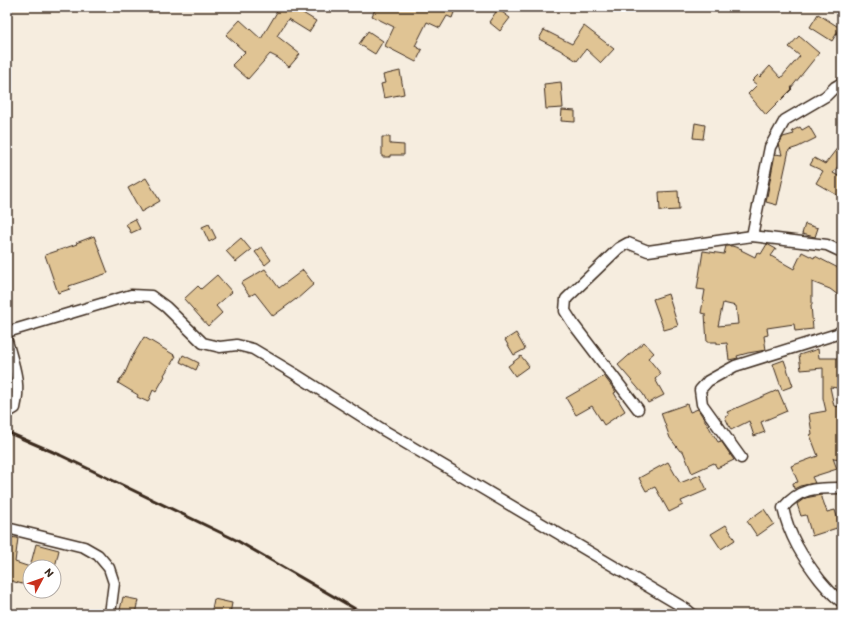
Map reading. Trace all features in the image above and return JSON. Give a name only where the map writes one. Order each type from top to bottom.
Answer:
[{"type":"street","points":[[752,236],[770,147],[785,120],[826,96],[835,87],[842,83]]},
{"type":"street","points":[[638,409],[565,311],[566,299],[618,248],[628,243],[648,251],[752,236],[827,245],[842,252]]},
{"type":"street","points":[[7,332],[131,295],[150,296],[166,307],[203,343],[220,347],[237,345],[253,349],[385,431],[686,609],[692,614]]},
{"type":"street","points":[[742,458],[702,404],[700,390],[708,381],[736,366],[840,334]]},
{"type":"street","points":[[7,341],[17,379],[18,394],[15,408],[10,411],[7,410]]},
{"type":"street","points":[[842,488],[809,490],[798,494],[788,501],[783,508],[786,523],[795,544],[806,561],[834,597],[842,602]]},
{"type":"street","points":[[7,528],[84,547],[98,555],[109,568],[114,583],[110,614]]},
{"type":"building","points":[[268,7],[293,7],[316,21],[309,32],[288,19],[277,36],[300,54],[289,67],[278,58],[270,54],[248,79],[232,65],[245,52],[226,35],[240,20],[261,39],[277,12]]},
{"type":"building","points":[[376,7],[456,7],[452,18],[447,16],[440,28],[427,22],[415,46],[422,50],[416,62],[385,46],[394,27],[372,16]]},
{"type":"building","points":[[498,9],[510,18],[500,31],[489,22]]},
{"type":"building","points":[[818,14],[840,28],[832,41],[810,27]]},
{"type":"building","points":[[584,26],[614,49],[601,63],[586,49],[577,61],[539,39],[544,30],[572,44]]},
{"type":"building","points":[[368,31],[383,41],[375,54],[359,44]]},
{"type":"building","points":[[799,36],[819,53],[791,88],[792,89],[766,115],[748,94],[757,85],[752,81],[758,75],[760,77],[770,66],[781,78],[800,56],[789,47]]},
{"type":"building","points":[[400,71],[404,94],[384,98],[381,84],[385,83],[383,75]]},
{"type":"building","points":[[561,82],[563,108],[546,109],[544,84]]},
{"type":"building","points":[[562,110],[575,111],[575,122],[561,121]]},
{"type":"building","points":[[695,123],[705,125],[703,139],[693,138]]},
{"type":"building","points":[[809,126],[816,138],[789,150],[777,205],[766,202],[775,154],[782,155],[779,144],[783,137],[794,134],[792,131],[800,127],[802,130]]},
{"type":"building","points":[[382,137],[390,137],[390,144],[404,145],[404,155],[390,155],[390,157],[382,157]]},
{"type":"building","points":[[842,142],[842,161],[833,173],[842,178],[842,198],[816,183],[823,171],[810,165],[814,158],[825,164]]},
{"type":"building","points":[[146,178],[160,201],[141,212],[128,188]]},
{"type":"building","points":[[678,191],[679,210],[660,211],[659,192]]},
{"type":"building","points":[[135,219],[140,229],[131,233],[126,224]]},
{"type":"building","points":[[209,224],[216,238],[209,242],[202,227]]},
{"type":"building","points":[[805,224],[818,228],[815,237],[802,234]]},
{"type":"building","points":[[94,236],[108,273],[69,286],[70,289],[58,293],[45,255],[77,244],[76,243]]},
{"type":"building","points":[[241,238],[251,250],[236,262],[226,251]]},
{"type":"building","points":[[767,244],[776,249],[771,256],[794,269],[802,252],[814,258],[815,256],[842,270],[842,298],[830,289],[812,282],[811,305],[813,329],[795,331],[794,324],[767,328],[768,335],[764,336],[766,350],[748,353],[737,356],[738,358],[729,360],[727,343],[717,344],[717,342],[707,342],[705,314],[701,313],[705,290],[697,289],[703,251],[724,254],[726,246],[732,246],[742,249],[741,250],[755,257],[757,252],[761,254]],"holes":[[[723,303],[736,306],[738,324],[718,326]]]},
{"type":"building","points":[[262,247],[271,260],[265,265],[255,252]]},
{"type":"building","points":[[265,269],[279,288],[303,270],[314,284],[296,300],[273,316],[255,293],[250,296],[241,283]]},
{"type":"building","points":[[217,275],[232,292],[216,306],[222,313],[208,326],[184,299],[198,286],[201,289]]},
{"type":"building","points":[[668,294],[678,326],[664,330],[653,299]]},
{"type":"building","points":[[516,333],[525,349],[514,355],[505,340]]},
{"type":"building","points":[[144,337],[176,356],[164,375],[165,376],[156,392],[153,390],[148,402],[137,397],[138,395],[118,383]]},
{"type":"building","points":[[644,342],[654,353],[648,358],[661,374],[655,379],[664,395],[648,403],[643,394],[618,365]]},
{"type":"building","points":[[818,349],[819,358],[839,358],[838,388],[830,387],[834,406],[842,407],[842,459],[833,458],[837,469],[812,477],[815,483],[800,486],[794,489],[793,483],[798,482],[791,466],[818,456],[810,435],[812,434],[809,414],[826,411],[823,398],[823,368],[801,370],[799,355]]},
{"type":"building","points":[[183,355],[199,363],[196,370],[180,362]]},
{"type":"building","points":[[521,356],[529,366],[515,376],[508,366]]},
{"type":"building","points":[[784,360],[793,386],[782,390],[773,364]]},
{"type":"building","points":[[604,376],[616,392],[614,393],[625,411],[604,425],[592,406],[576,415],[566,398]]},
{"type":"building","points":[[778,390],[787,411],[761,422],[765,432],[754,436],[749,421],[731,430],[725,417],[729,415],[727,412]]},
{"type":"building","points":[[687,404],[690,412],[698,409],[718,442],[721,441],[734,460],[717,468],[714,463],[692,473],[683,451],[680,451],[670,438],[661,413]]},
{"type":"building","points":[[668,462],[680,483],[700,475],[707,490],[681,501],[683,505],[669,512],[655,487],[646,491],[639,478]]},
{"type":"building","points":[[821,495],[827,512],[835,510],[840,527],[812,536],[806,515],[801,516],[797,504],[805,498]]},
{"type":"building","points":[[764,509],[774,524],[757,536],[747,521]]},
{"type":"building","points":[[726,525],[735,540],[721,549],[711,534]]},
{"type":"building","points":[[7,537],[18,538],[15,562],[22,564],[22,584],[7,580]]},
{"type":"building","points":[[36,544],[59,550],[57,559],[32,559]]},
{"type":"building","points":[[123,597],[138,600],[135,614],[119,614]]},
{"type":"building","points":[[214,599],[232,603],[230,614],[211,614]]},
{"type":"railway","points":[[7,432],[60,455],[236,540],[364,614]]}]
